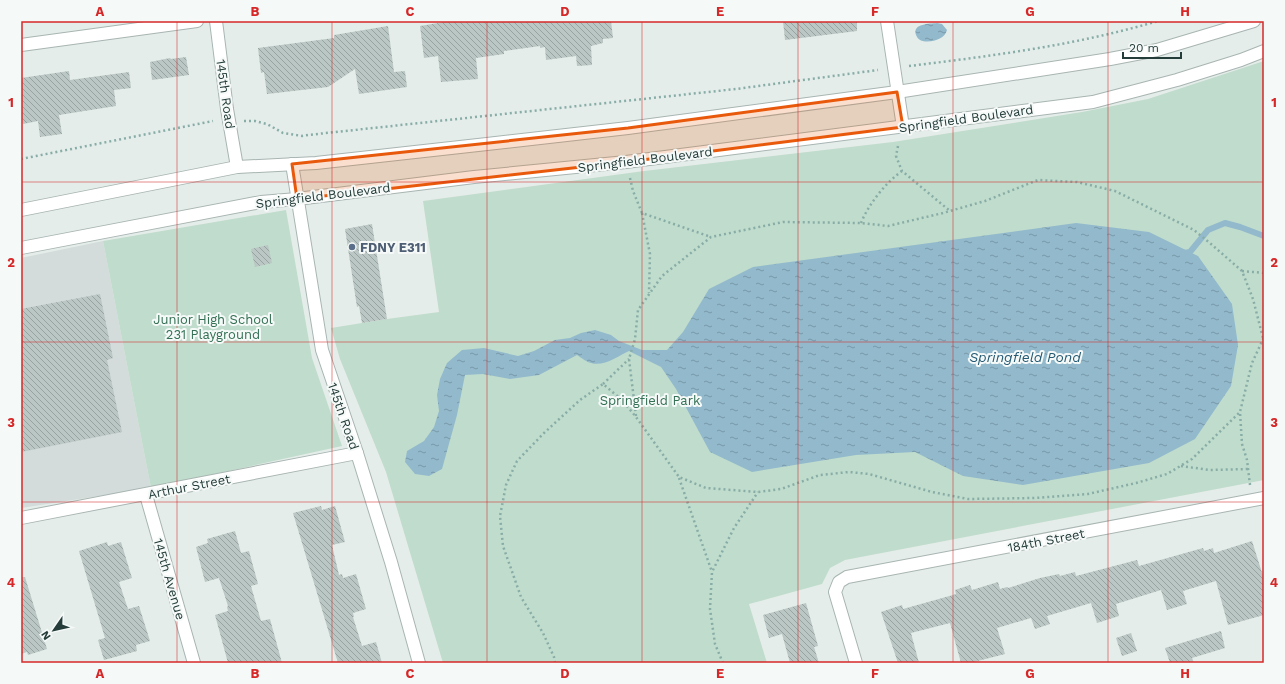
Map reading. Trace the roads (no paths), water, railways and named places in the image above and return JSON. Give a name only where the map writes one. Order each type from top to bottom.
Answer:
[{"type":"street","points":[[21,45],[197,21]]},
{"type":"street","name":"145th Road","points":[[216,21],[227,109],[237,167]]},
{"type":"street","points":[[887,21],[903,127]]},
{"type":"street","points":[[21,210],[237,167],[316,163],[620,129],[897,92],[1157,50],[1254,21]]},
{"type":"street","name":"Springfield Boulevard","points":[[21,248],[261,202],[297,199],[474,177],[634,161],[1093,102],[1177,80],[1241,60],[1264,51]]},
{"type":"street","name":"145th Road","points":[[292,164],[322,350],[357,453],[419,663]]},
{"type":"street","name":"Arthur Street","points":[[21,518],[357,453]]},
{"type":"street","name":"145th Avenue","points":[[146,494],[194,663]]},
{"type":"street","name":"184th Street","points":[[856,663],[835,592],[839,582],[847,577],[1264,498]]},
{"type":"water","points":[[937,23],[942,24],[947,30],[940,39],[927,42],[918,39],[915,31],[919,26]]},
{"type":"water","name":"Springfield Pond","points":[[1076,223],[1149,232],[1198,256],[1232,304],[1238,345],[1231,386],[1195,439],[1149,463],[1023,485],[963,476],[915,452],[856,455],[752,472],[710,452],[676,389],[661,367],[629,351],[601,364],[586,361],[577,355],[539,375],[510,379],[483,374],[465,375],[457,415],[442,469],[429,476],[415,474],[405,462],[407,451],[424,441],[434,427],[439,411],[437,395],[440,379],[447,363],[462,350],[484,348],[518,356],[534,351],[555,340],[570,338],[581,333],[595,330],[611,335],[619,341],[642,350],[667,350],[683,332],[709,289],[753,267]]},
{"type":"waterway","points":[[1184,253],[1190,252],[1208,230],[1225,223],[1264,236]]},
{"type":"place","name":"FDNY E311","points":[[352,247]]},
{"type":"park label","name":"Junior High School 231 Playground","points":[[213,326]]},
{"type":"park label","name":"Springfield Park","points":[[650,400]]}]
